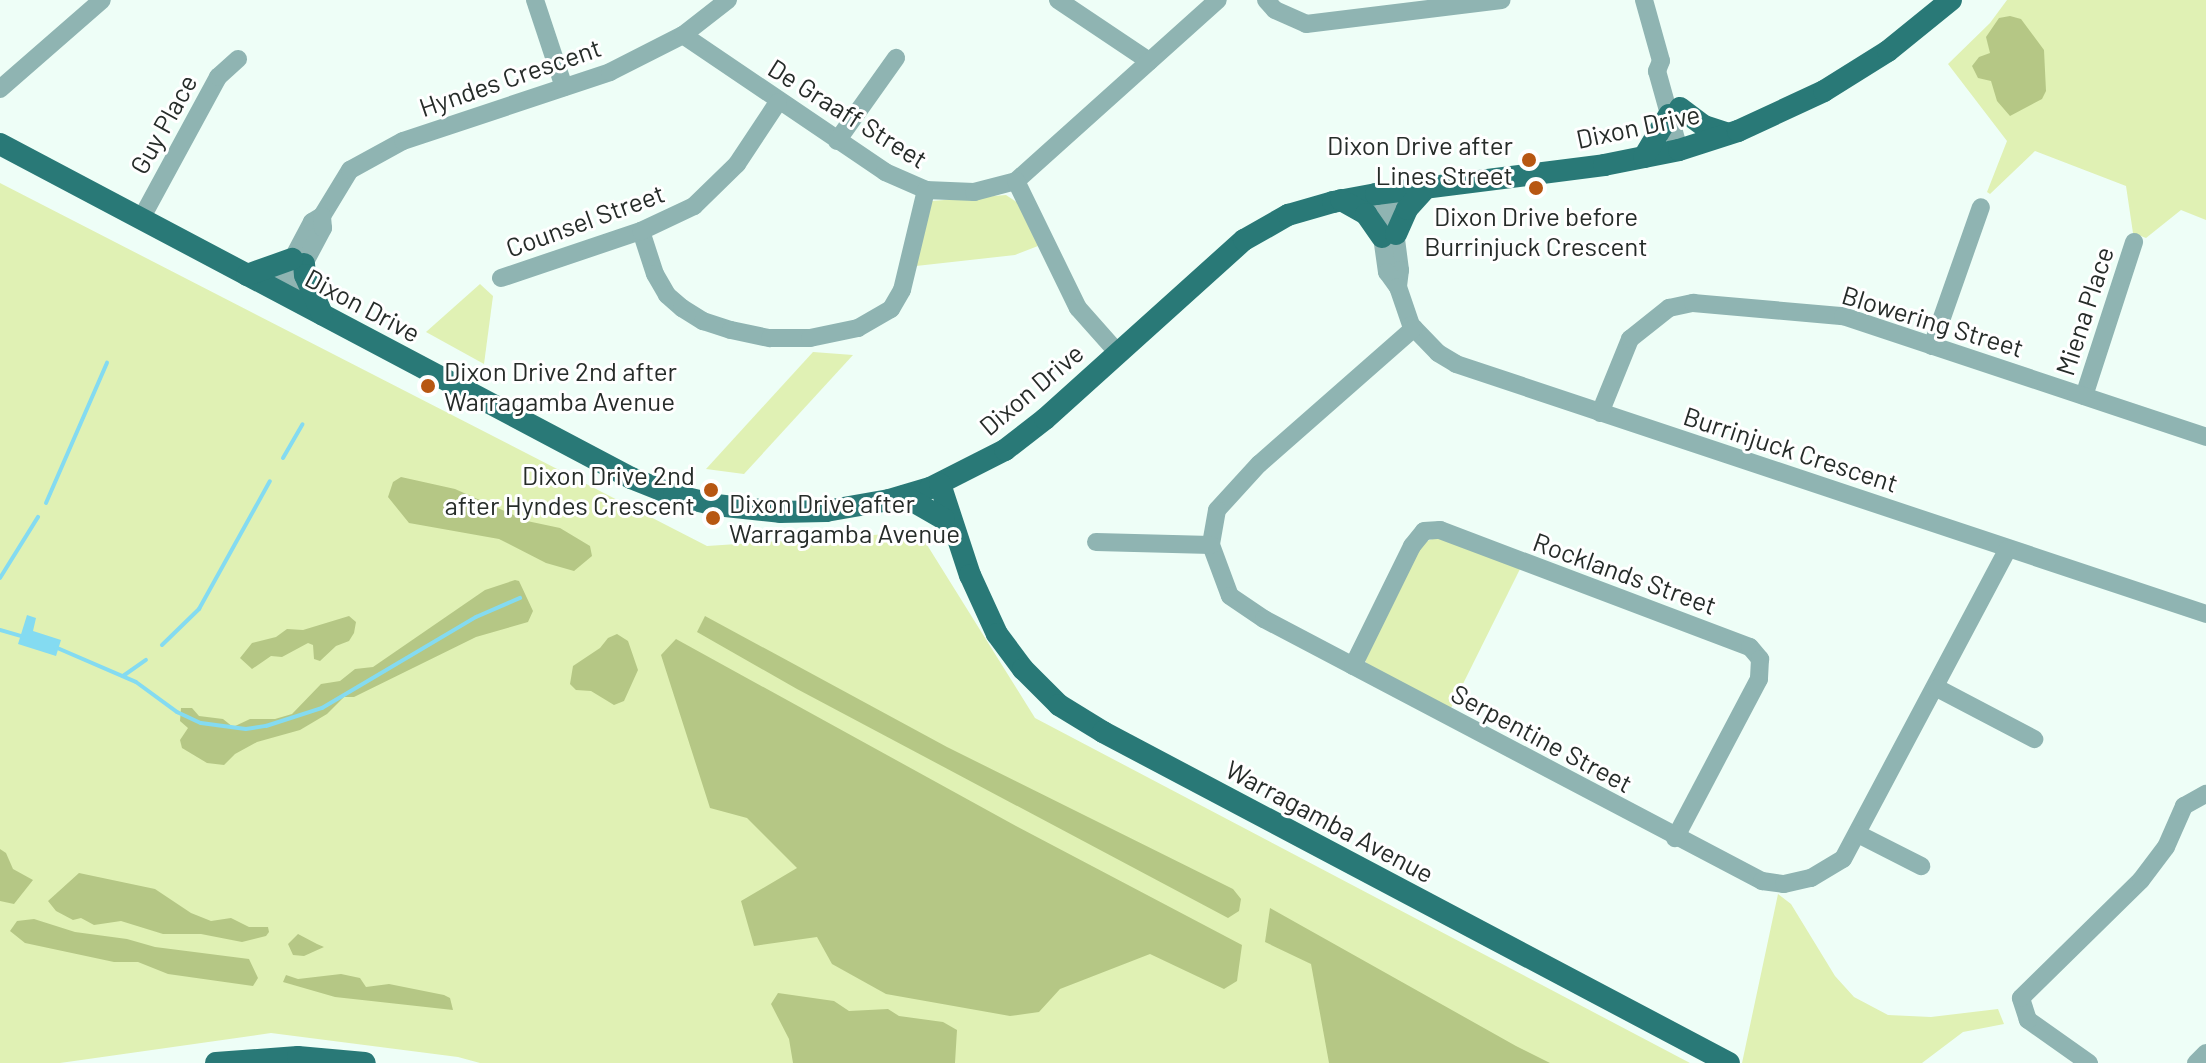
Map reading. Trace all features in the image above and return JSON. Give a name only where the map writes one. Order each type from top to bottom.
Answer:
[{"type":"main road","name":"Dixon Drive","points":[[0,144],[631,478],[674,495],[716,505],[780,512],[857,508],[935,486],[970,470],[1035,427],[1244,240],[1288,215],[1341,200],[1644,157],[1728,134],[1824,91],[1888,51],[1951,0]]},
{"type":"main road","points":[[1644,157],[1675,111],[1728,134]]},
{"type":"main road","points":[[1341,200],[1366,214],[1389,236],[1426,188]]},
{"type":"main road","points":[[247,275],[298,261],[322,314]]},
{"type":"main road","points":[[904,496],[948,518],[970,470]]},
{"type":"main road","name":"Warragamba Avenue","points":[[935,486],[997,634],[1023,669],[1059,705],[1103,732],[1729,1063]]},
{"type":"main road","points":[[216,1063],[298,1057],[365,1063]]},
{"type":"street","points":[[0,89],[102,0]]},
{"type":"street","points":[[535,0],[564,87]]},
{"type":"street","name":"Hyndes Crescent","points":[[282,293],[298,261],[323,228],[322,216],[350,170],[403,141],[610,72],[683,35],[728,0]]},
{"type":"street","points":[[1058,0],[1149,61]]},
{"type":"street","name":"De Graaff Street","points":[[683,35],[885,172],[926,190],[974,192],[1016,181],[1218,0]]},
{"type":"street","points":[[1266,0],[1275,10],[1306,24],[1502,0]]},
{"type":"street","points":[[1644,0],[1661,61],[1669,68],[1684,148]]},
{"type":"street","points":[[837,141],[896,58]]},
{"type":"street","name":"Guy Place","points":[[141,219],[218,77],[238,59]]},
{"type":"street","name":"Counsel Street","points":[[501,278],[641,231],[680,214],[723,181],[778,102]]},
{"type":"street","points":[[1016,181],[1078,308],[1117,352]]},
{"type":"street","points":[[641,231],[655,274],[667,295],[682,308],[703,321],[731,330],[770,338],[810,338],[858,328],[891,309],[902,290],[926,190]]},
{"type":"street","name":"Burrinjuck Crescent","points":[[1383,194],[1389,236],[1400,270],[1398,287],[1414,328],[1438,353],[1456,364],[2203,613]]},
{"type":"street","points":[[1932,346],[1981,207]]},
{"type":"street","name":"Miena Place","points":[[2084,396],[2134,242]]},
{"type":"street","name":"Blowering Street","points":[[1600,413],[1630,339],[1669,308],[1693,303],[1843,316],[2206,437]]},
{"type":"street","points":[[1096,542],[1211,545],[1217,510],[1259,464],[1414,328]]},
{"type":"street","name":"Rocklands Street","points":[[1353,666],[1412,546],[1424,531],[1440,530],[1750,647],[1760,659],[1759,679],[1675,838]]},
{"type":"street","name":"Serpentine Street","points":[[1211,545],[1230,596],[1264,619],[1675,838],[1762,881],[1784,884],[1811,878],[1843,859],[1937,688],[2008,549]]},
{"type":"street","points":[[2203,613],[2206,594]]},
{"type":"street","points":[[1937,688],[2034,739]]},
{"type":"street","points":[[2089,1063],[2028,1020],[2021,998],[2141,880],[2166,847],[2184,806],[2206,794]]},
{"type":"street","points":[[1858,834],[1921,866]]},
{"type":"street","points":[[2196,1063],[2206,1053]]},
{"type":"green space","points":[[2007,0],[2206,0],[2206,220],[2181,210],[2146,238],[2133,233],[2126,186],[2035,151],[1990,194],[1987,192],[2007,141],[1948,64],[1990,23]]},
{"type":"green space","points":[[2010,16],[2021,19],[2044,50],[2046,91],[2042,99],[2010,116],[1997,101],[1991,81],[1978,78],[1972,66],[1979,57],[1990,53],[1986,37],[1999,18]]},
{"type":"green space","points":[[0,183],[707,546],[919,532],[1035,718],[1690,1063],[480,1063],[458,1057],[271,1033],[60,1063],[0,1063]]},
{"type":"green space","points":[[1006,195],[1018,203],[1038,246],[1015,255],[916,266],[932,201]]},
{"type":"green space","points":[[480,284],[493,296],[484,364],[426,332]]},
{"type":"green space","points":[[813,352],[853,355],[744,474],[706,469]]},
{"type":"green space","points":[[401,477],[455,489],[527,521],[560,528],[590,546],[592,556],[574,571],[546,563],[499,539],[409,523],[388,497],[393,482]]},
{"type":"green space","points":[[1440,536],[1521,567],[1450,710],[1369,667],[1364,659],[1422,543]]},
{"type":"green space","points":[[519,581],[533,611],[528,622],[476,637],[354,697],[344,697],[327,714],[300,730],[257,742],[235,754],[224,765],[207,763],[182,748],[180,740],[188,728],[180,721],[181,708],[192,708],[199,716],[223,719],[233,727],[250,719],[275,719],[292,714],[321,684],[340,681],[355,669],[373,667],[485,590]]},
{"type":"green space","points":[[349,616],[356,622],[349,641],[336,646],[320,661],[314,659],[313,645],[308,643],[282,657],[271,656],[252,669],[240,658],[252,643],[276,637],[287,629],[303,630]]},
{"type":"green space","points":[[705,616],[947,747],[1233,889],[1241,899],[1239,911],[1228,918],[797,689],[697,632]]},
{"type":"green space","points":[[617,634],[628,641],[638,670],[624,701],[614,705],[591,691],[576,690],[570,684],[573,666]]},
{"type":"green space","points":[[676,639],[1016,826],[1242,945],[1237,981],[1224,989],[1150,954],[1060,989],[1039,1012],[1010,1016],[886,994],[832,964],[817,937],[754,946],[741,901],[797,868],[747,818],[710,808],[661,655]]},
{"type":"green space","points":[[0,849],[6,853],[13,869],[33,880],[14,904],[0,901]]},
{"type":"green space","points":[[79,873],[155,889],[191,913],[211,921],[231,918],[249,927],[268,927],[269,932],[266,936],[242,942],[201,934],[163,934],[121,921],[94,925],[81,918],[73,920],[56,911],[48,901]]},
{"type":"green space","points":[[1778,894],[1791,904],[1835,976],[1854,997],[1888,1015],[1931,1017],[1998,1009],[2004,1024],[1963,1032],[1922,1063],[1742,1063]]},
{"type":"green space","points":[[1270,908],[1550,1063],[1329,1063],[1311,964],[1265,942]]},
{"type":"green space","points":[[34,919],[75,932],[127,939],[155,947],[249,959],[258,978],[253,986],[168,974],[138,962],[114,962],[25,943],[10,931],[17,921]]},
{"type":"green space","points":[[298,934],[324,947],[304,956],[293,955],[288,944]]},
{"type":"green space","points":[[341,974],[360,978],[366,987],[389,984],[444,995],[450,998],[453,1010],[335,997],[283,982],[286,975],[298,979]]},
{"type":"green space","points":[[778,993],[834,1001],[849,1011],[888,1009],[899,1016],[943,1022],[957,1030],[955,1063],[793,1063],[789,1039],[771,1004]]},
{"type":"water","points":[[27,615],[36,618],[33,631],[61,640],[56,656],[18,644]]},
{"type":"waterway","points":[[46,503],[107,363]]},
{"type":"waterway","points":[[283,458],[303,424]]},
{"type":"waterway","points":[[162,645],[199,609],[270,481]]},
{"type":"waterway","points":[[0,578],[38,517]]},
{"type":"waterway","points":[[55,647],[136,682],[177,712],[201,723],[246,729],[266,726],[322,708],[476,617],[520,598]]},
{"type":"waterway","points":[[0,630],[24,637]]},
{"type":"waterway","points":[[123,676],[146,660]]},
{"type":"place","name":"Dixon Drive after Lines Street","points":[[1529,160]]},
{"type":"place","name":"Dixon Drive before Burrinjuck Crescent","points":[[1536,188]]},
{"type":"place","name":"Dixon Drive 2nd after Warragamba Avenue","points":[[428,386]]},
{"type":"place","name":"Dixon Drive 2nd after Hyndes Crescent","points":[[711,490]]},
{"type":"place","name":"Dixon Drive after Warragamba Avenue","points":[[713,518]]}]
